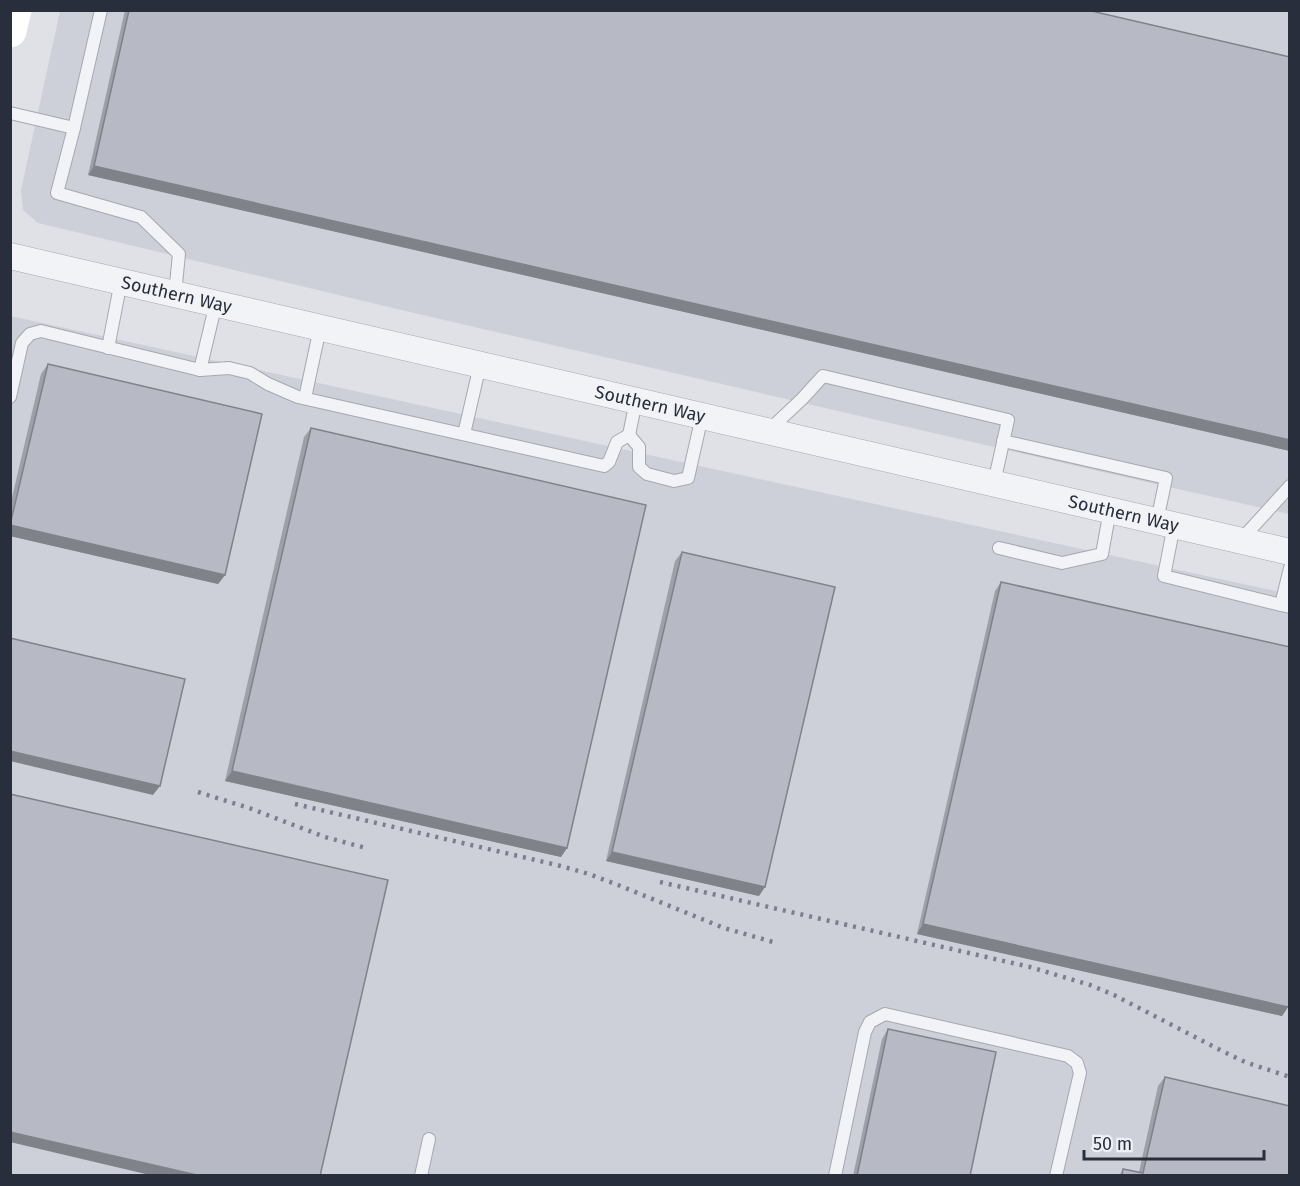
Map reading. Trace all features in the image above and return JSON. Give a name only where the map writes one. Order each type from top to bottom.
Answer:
[{"type":"main road","points":[[10,32],[15,10]]},
{"type":"street","name":"Southern Way","points":[[10,256],[1290,552]]},
{"type":"lane","points":[[101,10],[57,193],[141,217],[179,254],[175,294]]},
{"type":"lane","points":[[10,113],[74,128]]},
{"type":"lane","points":[[108,348],[121,281]]},
{"type":"lane","points":[[200,370],[216,303]]},
{"type":"lane","points":[[305,398],[320,328]]},
{"type":"lane","points":[[10,397],[22,343],[30,334],[41,331],[200,370],[229,368],[250,373],[298,397],[604,466],[609,462],[617,442],[629,435],[636,401]]},
{"type":"lane","points":[[464,434],[480,365]]},
{"type":"lane","points":[[768,431],[823,376],[1008,420],[994,483]]},
{"type":"lane","points":[[629,435],[639,447],[639,467],[647,474],[674,481],[688,477],[702,416]]},
{"type":"lane","points":[[1003,441],[1166,478],[1164,576],[1285,606],[1290,568]]},
{"type":"lane","points":[[1240,540],[1290,486]]},
{"type":"lane","points":[[999,548],[1062,563],[1102,554],[1110,510]]},
{"type":"lane","points":[[835,1176],[865,1032],[870,1022],[885,1014],[1068,1056],[1077,1063],[1080,1073],[1056,1176]]},
{"type":"lane","points":[[421,1176],[429,1139]]},
{"type":"shaded area","points":[[60,11],[1289,11],[1289,514],[397,309],[38,223],[23,210],[21,190]]},
{"type":"shaded area","points":[[10,316],[1289,594],[1289,1175],[11,1175]]},
{"type":"building","points":[[129,10],[1087,10],[1290,57],[1290,440],[94,166]]},
{"type":"building","points":[[48,364],[262,414],[225,575],[10,525]]},
{"type":"building","points":[[311,428],[646,505],[567,848],[232,771]]},
{"type":"building","points":[[682,552],[835,587],[765,887],[612,852]]},
{"type":"building","points":[[1001,582],[1290,647],[1290,1002],[1288,1007],[923,924]]},
{"type":"building","points":[[10,638],[185,679],[160,786],[10,751]]},
{"type":"building","points":[[10,794],[388,880],[320,1176],[201,1176],[10,1132]]},
{"type":"building","points":[[888,1029],[996,1052],[970,1176],[857,1176]]},
{"type":"building","points":[[1165,1077],[1290,1106],[1290,1176],[1122,1176],[1123,1169],[1143,1173]]},
{"type":"railway","points":[[198,792],[249,808],[325,837],[366,848]]},
{"type":"railway","points":[[295,804],[589,874],[724,928],[773,942]]},
{"type":"railway","points":[[660,882],[1030,967],[1090,985],[1245,1062],[1290,1077]]}]
